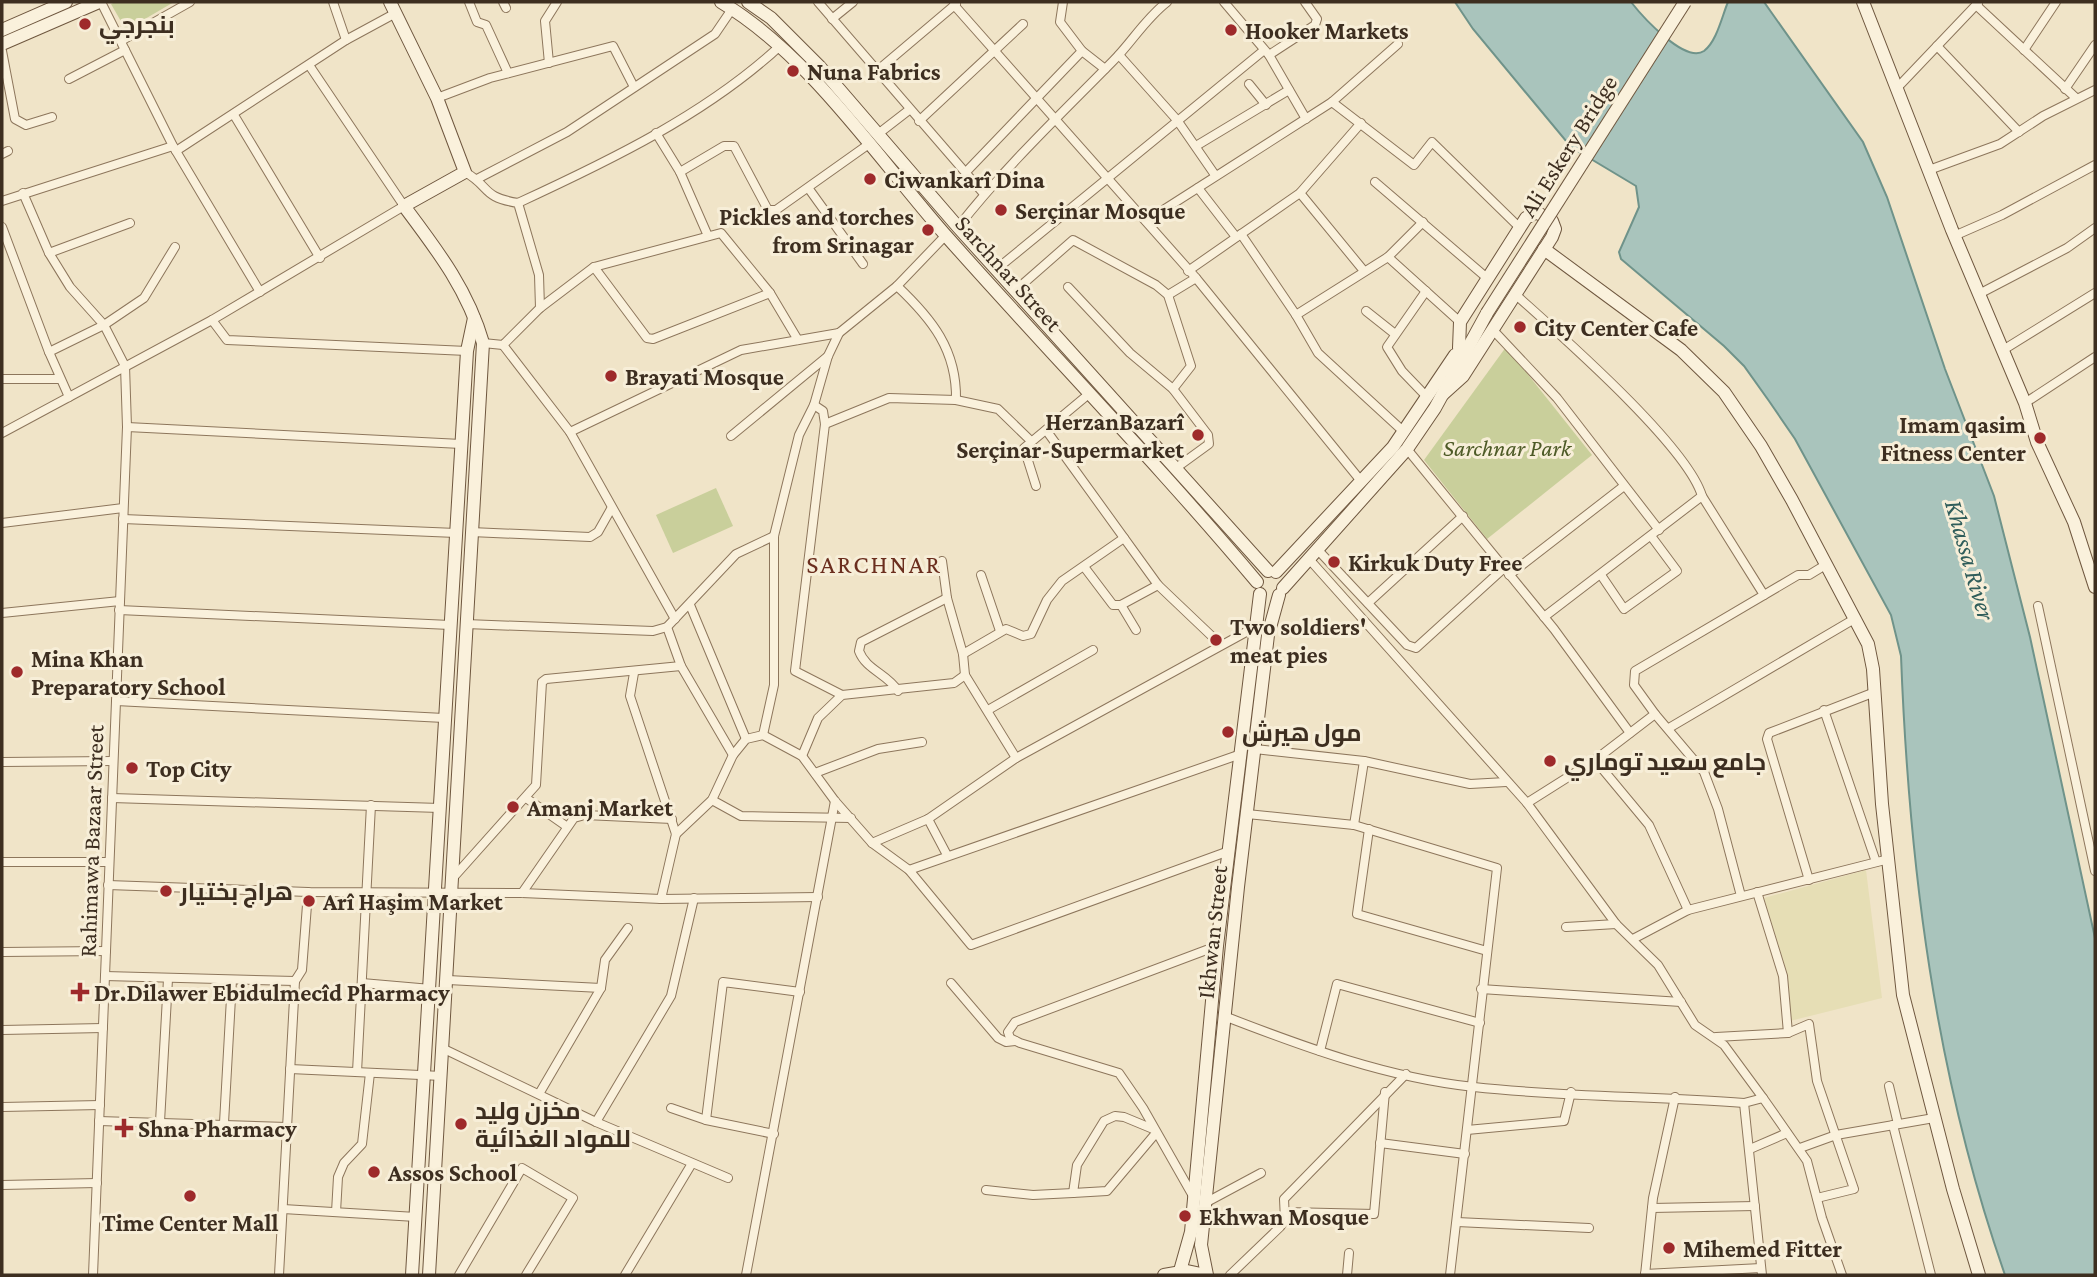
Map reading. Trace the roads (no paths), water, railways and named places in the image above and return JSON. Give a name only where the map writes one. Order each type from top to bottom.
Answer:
[{"type":"street","points":[[2,30],[66,2]]},
{"type":"street","points":[[2,44],[100,2],[175,148],[260,292]]},
{"type":"street","points":[[121,41],[190,2]]},
{"type":"street","points":[[333,2],[346,40]]},
{"type":"street","points":[[469,2],[477,22],[486,25],[508,73]]},
{"type":"street","points":[[549,63],[545,21],[557,2]]},
{"type":"street","name":"Sarchnar Street","points":[[721,2],[781,45],[1038,339],[1244,556],[1272,572]]},
{"type":"street","name":"Sarchnar Street","points":[[748,2],[771,18],[820,67],[958,227],[998,268],[1176,468],[1244,556],[1259,588]]},
{"type":"street","points":[[818,2],[984,194]]},
{"type":"street","points":[[832,19],[853,2]]},
{"type":"street","points":[[1063,2],[1060,22],[1082,51],[1105,69]]},
{"type":"street","points":[[958,227],[984,194],[1119,55],[1152,13],[1167,2]]},
{"type":"street","points":[[1224,2],[1266,53],[1306,119]]},
{"type":"street","points":[[998,268],[1110,179],[1177,120],[1266,53],[1315,25],[1317,19],[1305,2]]},
{"type":"street","name":"Ali Eskery Bridge","points":[[1485,311],[1676,2]]},
{"type":"street","name":"Ali Eskery Bridge","points":[[1485,311],[1685,2]]},
{"type":"street","points":[[1863,2],[1954,236],[2025,403],[2037,442],[2074,522],[2095,587]]},
{"type":"street","points":[[2024,50],[2056,2]]},
{"type":"street","points":[[878,70],[956,3],[1036,101],[1110,179],[1196,278],[1361,481]]},
{"type":"street","points":[[1898,87],[1978,3],[2076,98]]},
{"type":"street","points":[[2,201],[175,148],[234,115],[392,8],[437,98],[465,172],[477,179],[489,196],[518,203],[656,133],[747,76],[781,45]]},
{"type":"street","points":[[477,179],[566,132],[715,34],[732,9]]},
{"type":"street","points":[[919,121],[1023,24]]},
{"type":"street","points":[[1146,221],[1332,102],[1398,44]]},
{"type":"street","points":[[2065,89],[2095,45]]},
{"type":"street","points":[[437,98],[508,73],[613,46],[634,87]]},
{"type":"street","points":[[1937,46],[2019,132]]},
{"type":"street","points":[[69,79],[125,50]]},
{"type":"street","points":[[2,51],[15,119],[26,125],[52,117]]},
{"type":"street","points":[[966,172],[1082,51]]},
{"type":"street","points":[[1119,55],[1177,120],[1215,175]]},
{"type":"street","points":[[309,65],[404,206],[452,270],[475,314],[483,343],[429,1273],[412,1273],[426,1076],[444,718],[467,351],[475,314]]},
{"type":"street","points":[[1249,84],[1266,105]]},
{"type":"street","points":[[1196,146],[1289,90]]},
{"type":"street","points":[[1929,170],[2000,144],[2076,98],[2095,90]]},
{"type":"street","points":[[1332,102],[1414,164],[1432,142],[1520,228]]},
{"type":"street","points":[[878,134],[909,110]]},
{"type":"street","points":[[234,115],[320,258]]},
{"type":"street","points":[[1188,271],[1300,193],[1361,123]]},
{"type":"street","points":[[656,133],[680,172],[708,236]]},
{"type":"street","points":[[680,172],[724,146],[734,146],[768,210],[776,211],[869,144]]},
{"type":"street","points":[[1954,236],[2003,215],[2095,165]]},
{"type":"street","points":[[2,433],[212,320],[465,172]]},
{"type":"street","points":[[1375,182],[1488,278]]},
{"type":"street","points":[[1198,188],[1238,235],[1296,315],[1318,353],[1404,432]]},
{"type":"street","points":[[809,189],[863,264]]},
{"type":"street","points":[[23,193],[49,253],[70,287],[104,325],[125,366]]},
{"type":"street","points":[[1300,193],[1364,271]]},
{"type":"street","points":[[518,203],[539,275],[540,307]]},
{"type":"street","points":[[1443,394],[1458,383],[1554,233],[1552,221],[1540,213],[1532,213],[1520,228],[1460,322],[1459,348]]},
{"type":"street","points":[[1296,315],[1388,257],[1423,222]]},
{"type":"street","points":[[49,253],[130,223]]},
{"type":"street","points":[[2,227],[49,352],[69,397]]},
{"type":"street","points":[[1979,294],[2067,248],[2095,228]]},
{"type":"street","points":[[503,345],[540,307],[594,267],[721,233],[770,293],[798,340]]},
{"type":"street","points":[[763,735],[774,685],[774,536],[799,435],[814,405],[828,356],[839,333],[897,286],[946,235]]},
{"type":"street","points":[[1016,290],[1073,240],[1156,285],[1168,296],[1191,366],[1173,389]]},
{"type":"street","points":[[49,352],[104,325],[144,299],[175,247]]},
{"type":"street","points":[[1544,249],[1681,350],[1724,392],[1761,446],[1868,644],[1875,692],[1882,804],[1903,995],[1934,1118],[1979,1275]]},
{"type":"street","points":[[1388,257],[1460,322]]},
{"type":"street","points":[[594,267],[647,338],[653,339],[770,293]]},
{"type":"street","points":[[1168,296],[1196,278]]},
{"type":"street","points":[[897,286],[916,304],[948,350],[956,374],[956,400]]},
{"type":"street","points":[[1068,287],[1129,353],[1173,389],[1208,435],[1209,443],[1176,468]]},
{"type":"street","points":[[1426,291],[1387,347],[1402,371],[1427,397]]},
{"type":"street","points":[[2003,350],[2095,293]]},
{"type":"street","points":[[1515,294],[1592,365],[1670,448],[1698,482],[1702,496],[1764,595]]},
{"type":"street","points":[[1366,311],[1395,334]]},
{"type":"street","points":[[1485,311],[1443,394],[1407,449],[1281,591],[1268,597],[1259,588],[1261,575],[1272,572],[1361,481],[1404,432],[1485,311]]},
{"type":"street","points":[[212,320],[227,340],[467,351]]},
{"type":"street","points":[[1038,339],[1050,329]]},
{"type":"street","points":[[1493,330],[1557,398],[1659,530]]},
{"type":"street","points":[[570,432],[741,350],[839,333]]},
{"type":"street","points":[[483,343],[503,345],[570,432],[675,619]]},
{"type":"street","points":[[731,436],[828,356]]},
{"type":"street","points":[[2025,403],[2095,357]]},
{"type":"street","name":"Rahimawa Bazaar Street","points":[[93,1275],[127,427],[125,366]]},
{"type":"street","points":[[2,379],[22,376],[60,379]]},
{"type":"street","points":[[1036,486],[1024,448],[1090,393]]},
{"type":"street","points":[[825,424],[842,420],[889,398],[956,400],[998,409],[1031,441]]},
{"type":"street","points":[[814,405],[823,411],[825,424],[795,671],[842,695],[898,691],[954,682],[965,675]]},
{"type":"street","points":[[127,427],[461,444]]},
{"type":"street","points":[[1046,430],[1158,585],[1220,644]]},
{"type":"street","points":[[1407,449],[1544,617],[1630,733]]},
{"type":"street","points":[[1313,554],[1368,603],[1407,645],[1416,648],[1507,572],[1624,486]]},
{"type":"street","points":[[1544,617],[1702,496]]},
{"type":"street","points":[[2,523],[123,508]]},
{"type":"street","points":[[471,532],[590,537],[598,532],[611,509]]},
{"type":"street","points":[[1368,603],[1463,516]]},
{"type":"street","points":[[123,519],[456,533]]},
{"type":"street","points":[[466,624],[653,631],[667,628],[736,554],[774,536]]},
{"type":"street","points":[[1601,575],[1624,609],[1676,571],[1651,536]]},
{"type":"street","points":[[963,654],[1006,629],[1023,636],[1031,634],[1054,590],[1062,581],[1085,568],[1124,538]]},
{"type":"street","points":[[1313,554],[1506,782],[1527,803],[1616,924],[1658,965],[1695,1025],[1716,1037],[1742,1066],[1807,1161],[1816,1198],[1842,1275]]},
{"type":"street","points":[[942,561],[947,598],[963,654],[965,675],[1016,758]]},
{"type":"street","points":[[1741,896],[1718,809],[1704,772],[1633,685],[1635,671],[1798,575],[1809,575],[1827,564]]},
{"type":"street","points":[[1085,568],[1113,605],[1121,605],[1158,585]]},
{"type":"street","points":[[1272,572],[1281,577],[1281,591]]},
{"type":"street","points":[[981,575],[1000,631]]},
{"type":"street","points":[[453,584],[467,584]]},
{"type":"street","name":"Ikhwan Street","points":[[1180,1271],[1187,1255],[1200,1201],[1224,1016],[1231,886],[1229,851],[1257,626],[1259,588]]},
{"type":"street","name":"Ikhwan Street","points":[[1206,1275],[1200,1253],[1200,1201],[1217,946],[1247,814],[1270,625],[1281,591]]},
{"type":"street","points":[[898,691],[889,678],[864,662],[859,651],[861,642],[947,598]]},
{"type":"street","points":[[2,613],[120,605],[450,625]]},
{"type":"street","points":[[690,605],[746,738]]},
{"type":"street","points":[[1121,605],[1136,630]]},
{"type":"street","points":[[2038,606],[2095,872]]},
{"type":"street","points":[[1668,728],[1856,618]]},
{"type":"street","points":[[872,843],[928,819],[1016,758],[1257,626]]},
{"type":"street","points":[[667,628],[681,666],[733,755]]},
{"type":"street","points":[[988,710],[1093,650]]},
{"type":"street","points":[[108,885],[308,892],[435,893],[452,886],[536,785],[542,682],[546,679],[634,673],[681,666]]},
{"type":"street","points":[[634,673],[630,696],[676,834],[661,899]]},
{"type":"street","points":[[1809,880],[1767,739],[1775,729],[1875,692]]},
{"type":"street","points":[[802,756],[818,718],[842,695]]},
{"type":"street","points":[[116,701],[444,718]]},
{"type":"street","points":[[1824,710],[1876,862]]},
{"type":"street","points":[[1527,803],[1595,760],[1655,715]]},
{"type":"street","points":[[676,834],[712,800],[733,755],[746,738],[763,735],[802,756],[835,801],[872,843],[909,870],[971,945],[1229,851]]},
{"type":"street","points":[[815,773],[878,749],[922,742]]},
{"type":"street","points":[[1255,749],[1364,761],[1470,784],[1506,782]]},
{"type":"street","points":[[909,870],[1241,754]]},
{"type":"street","points":[[1595,760],[1649,825],[1688,909]]},
{"type":"street","points":[[2,762],[113,761]]},
{"type":"street","points":[[1354,825],[1364,761]]},
{"type":"street","points":[[112,798],[440,808]]},
{"type":"street","points":[[526,799],[566,827]]},
{"type":"street","points":[[712,800],[741,816],[851,818]]},
{"type":"street","points":[[746,1275],[835,801]]},
{"type":"street","points":[[357,1072],[372,805]]},
{"type":"street","points":[[1247,814],[1369,828],[1497,868],[1450,1275]]},
{"type":"street","points":[[522,893],[574,818],[585,815],[672,819]]},
{"type":"street","points":[[928,819],[947,855]]},
{"type":"street","points":[[1369,828],[1357,914],[1487,951]]},
{"type":"street","points":[[1633,939],[1688,909],[1889,859]]},
{"type":"street","points":[[2,862],[109,862]]},
{"type":"street","points":[[452,886],[522,893],[661,899],[818,897]]},
{"type":"street","points":[[279,1275],[295,981],[302,970],[308,892]]},
{"type":"street","points":[[1757,892],[1783,976],[1788,1033]]},
{"type":"street","points":[[596,1122],[671,996],[694,898]]},
{"type":"street","points":[[1566,927],[1616,924]]},
{"type":"street","points":[[539,1094],[601,988],[605,960],[628,928]]},
{"type":"street","points":[[1015,1041],[1008,1032],[1015,1022],[1217,946]]},
{"type":"street","points":[[2,952],[106,951]]},
{"type":"street","points":[[105,976],[295,981]]},
{"type":"street","points":[[160,1122],[168,979]]},
{"type":"street","points":[[223,1123],[232,980]]},
{"type":"street","points":[[448,981],[601,988]]},
{"type":"street","points":[[706,1120],[723,982],[800,992]]},
{"type":"street","points":[[362,983],[431,989]]},
{"type":"street","points":[[951,983],[998,1038],[1119,1073],[1200,1201],[1261,1173]]},
{"type":"street","points":[[1320,1051],[1336,984],[1480,1023]]},
{"type":"street","points":[[1481,989],[1681,1002]]},
{"type":"street","points":[[1224,1016],[1320,1051],[1406,1074],[1472,1087],[1744,1103],[1763,1098]]},
{"type":"street","points":[[1716,1037],[1788,1033],[1809,1024],[1817,1081],[1854,1189],[1816,1198]]},
{"type":"street","points":[[2,1030],[103,1028]]},
{"type":"street","points":[[444,1049],[596,1122],[728,1178]]},
{"type":"street","points":[[290,1069],[442,1076]]},
{"type":"street","points":[[336,1212],[338,1177],[344,1163],[362,1144],[370,1073]]},
{"type":"street","points":[[1230,1275],[1280,1227],[1286,1212],[1284,1199],[1385,1092],[1406,1074]]},
{"type":"street","points":[[1889,1086],[1931,1275]]},
{"type":"street","points":[[1286,1212],[1374,1214],[1385,1092]]},
{"type":"street","points":[[1468,1130],[1564,1121],[1571,1092]]},
{"type":"street","points":[[1675,1097],[1652,1208],[1645,1275],[1762,1272],[1744,1103]]},
{"type":"street","points":[[2,1107],[100,1105]]},
{"type":"street","points":[[671,1108],[706,1120],[774,1134]]},
{"type":"street","points":[[1073,1193],[1077,1165],[1104,1121],[1115,1116],[1124,1117],[1155,1131]]},
{"type":"street","points":[[1800,1148],[1836,1135],[1934,1118]]},
{"type":"street","points":[[99,1121],[287,1127]]},
{"type":"street","points":[[986,1190],[1032,1195],[1107,1191],[1155,1131]]},
{"type":"street","points":[[1749,1149],[1787,1133]]},
{"type":"street","points":[[1380,1143],[1465,1154]]},
{"type":"street","points":[[625,1275],[691,1164]]},
{"type":"street","points":[[459,1275],[522,1168],[573,1198],[526,1275]]},
{"type":"street","points":[[2,1185],[97,1183]]},
{"type":"street","points":[[1652,1208],[1755,1206]]},
{"type":"street","points":[[283,1209],[416,1217]]},
{"type":"street","points":[[1457,1222],[1589,1228]]},
{"type":"street","points":[[1187,1255],[1193,1258],[1200,1253]]},
{"type":"street","points":[[1347,1275],[1349,1253]]},
{"type":"street","points":[[1164,1275],[1180,1271],[1206,1275]]},
{"type":"water","name":"Khassa River","points":[[1455,2],[1631,2],[1664,37],[1686,51],[1696,53],[1709,47],[1728,2],[1764,2],[1863,142],[1887,197],[1945,369],[1994,496],[2030,637],[2095,938],[2095,1275],[2005,1275],[1981,1200],[1960,1124],[1930,970],[1911,814],[1901,656],[1891,615],[1795,439],[1744,366],[1621,259],[1619,252],[1639,207],[1636,186],[1571,147],[1473,29]]},
{"type":"place","name":"بنجرجي","points":[[85,24]]},
{"type":"place","name":"Hooker Markets","points":[[1231,30]]},
{"type":"place","name":"Nuna Fabrics","points":[[793,71]]},
{"type":"place","name":"Ciwankarî Dina","points":[[870,179]]},
{"type":"place","name":"Serçinar Mosque","points":[[1001,210]]},
{"type":"place","name":"Pickles and torches from Srinagar","points":[[928,230]]},
{"type":"place","name":"City Center Cafe","points":[[1520,327]]},
{"type":"place","name":"Brayati Mosque","points":[[611,376]]},
{"type":"place","name":"HerzanBazarî Serçinar-Supermarket","points":[[1198,435]]},
{"type":"place","name":"Imam qasim Fitness Center","points":[[2040,438]]},
{"type":"place","name":"Kirkuk Duty Free","points":[[1334,562]]},
{"type":"place","name":"Two soldiers' meat pies","points":[[1216,640]]},
{"type":"place","name":"Mina Khan Preparatory School","points":[[17,672]]},
{"type":"place","name":"مول هيرش","points":[[1228,732]]},
{"type":"place","name":"جامع سعيد توماري","points":[[1550,761]]},
{"type":"place","name":"Top City","points":[[132,768]]},
{"type":"place","name":"Amanj Market","points":[[513,807]]},
{"type":"place","name":"هراج بختيار","points":[[166,891]]},
{"type":"place","name":"Arî Haşim Market","points":[[309,901]]},
{"type":"place","name":"Dr.Dilawer Ebidulmecîd Pharmacy","points":[[80,992]]},
{"type":"place","name":"مخزن وليد للمواد الغذائية","points":[[461,1124]]},
{"type":"place","name":"Shna Pharmacy","points":[[124,1128]]},
{"type":"place","name":"Assos School","points":[[374,1172]]},
{"type":"place","name":"Time Center Mall","points":[[190,1196]]},
{"type":"place","name":"Ekhwan Mosque","points":[[1185,1216]]},
{"type":"place","name":"Mihemed Fitter","points":[[1669,1248]]},
{"type":"district","name":"SARCHNAR","points":[[874,564]]},
{"type":"park label","name":"Sarchnar Park","points":[[1507,447]]}]
